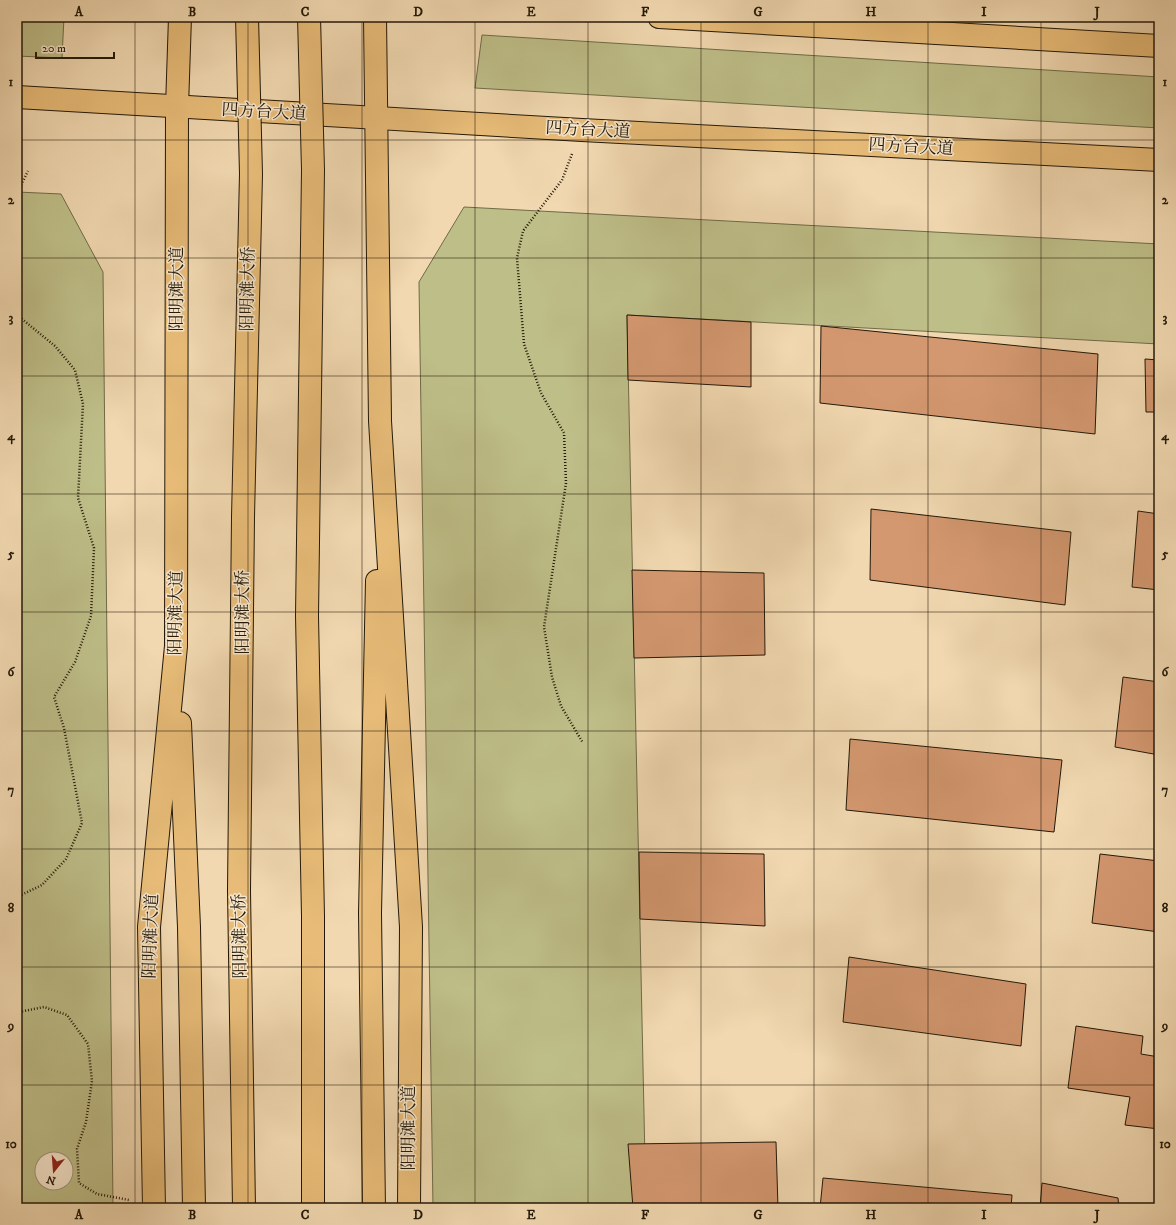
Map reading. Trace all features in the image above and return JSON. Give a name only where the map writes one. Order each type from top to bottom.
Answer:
[{"type":"main road","name":"阳明滩大道","points":[[154,1206],[149,927],[176,646],[178,107],[180,17]]},
{"type":"main road","name":"阳明滩大桥","points":[[244,1208],[239,891],[243,517],[251,174],[246,17]]},
{"type":"main road","points":[[309,17],[313,170],[307,616],[312,916],[313,1208]]},
{"type":"main road","name":"阳明滩大道","points":[[374,17],[380,421],[411,927],[409,1208]]},
{"type":"main road","points":[[659,17],[1159,46]]},
{"type":"main road","name":"四方台大道","points":[[17,97],[582,130],[1159,160]]},
{"type":"main road","points":[[374,1208],[370,913],[380,421]]},
{"type":"main road","points":[[176,646],[189,927],[194,1208]]},
{"type":"path","points":[[582,130],[562,180],[523,231],[517,258],[524,344],[541,393],[564,433],[566,483],[544,627],[552,677],[560,706],[583,743]]},
{"type":"path","points":[[17,193],[28,171]]},
{"type":"path","points":[[17,315],[55,346],[75,370],[83,404],[78,498],[94,548],[91,616],[75,662],[54,697],[64,728],[82,823],[66,859],[42,885],[17,896]]},
{"type":"path","points":[[17,1014],[19,1012],[44,1007],[67,1015],[88,1044],[92,1081],[86,1122],[77,1149],[79,1183],[97,1194],[154,1206]]},
{"type":"green space","points":[[17,17],[64,17],[62,58],[17,56]]},
{"type":"green space","points":[[482,35],[1159,77],[1159,128],[475,88]]},
{"type":"green space","points":[[17,192],[61,194],[103,272],[113,1208],[17,1208]]},
{"type":"green space","points":[[464,207],[1159,244],[1159,344],[627,315],[646,1208],[433,1208],[419,282]]},
{"type":"building","points":[[627,315],[751,322],[751,387],[628,380]]},
{"type":"building","points":[[821,326],[1098,354],[1095,434],[820,403]]},
{"type":"building","points":[[1145,359],[1159,360],[1159,412],[1146,412]]},
{"type":"building","points":[[871,509],[1071,532],[1065,605],[870,580]]},
{"type":"building","points":[[1138,511],[1159,514],[1159,590],[1132,587]]},
{"type":"building","points":[[632,570],[764,573],[765,655],[634,658]]},
{"type":"building","points":[[1123,677],[1159,682],[1159,755],[1115,747]]},
{"type":"building","points":[[850,739],[1062,760],[1054,832],[846,810]]},
{"type":"building","points":[[639,852],[764,854],[765,926],[640,919]]},
{"type":"building","points":[[1100,854],[1159,861],[1159,932],[1092,923]]},
{"type":"building","points":[[849,957],[1026,984],[1021,1046],[843,1022]]},
{"type":"building","points":[[1076,1026],[1143,1036],[1141,1054],[1159,1057],[1159,1129],[1125,1125],[1130,1097],[1068,1088]]},
{"type":"building","points":[[776,1142],[778,1208],[633,1208],[628,1144]]},
{"type":"building","points":[[823,1178],[1012,1195],[1011,1208],[820,1208]]},
{"type":"building","points":[[1042,1183],[1118,1198],[1119,1208],[1040,1208]]}]
